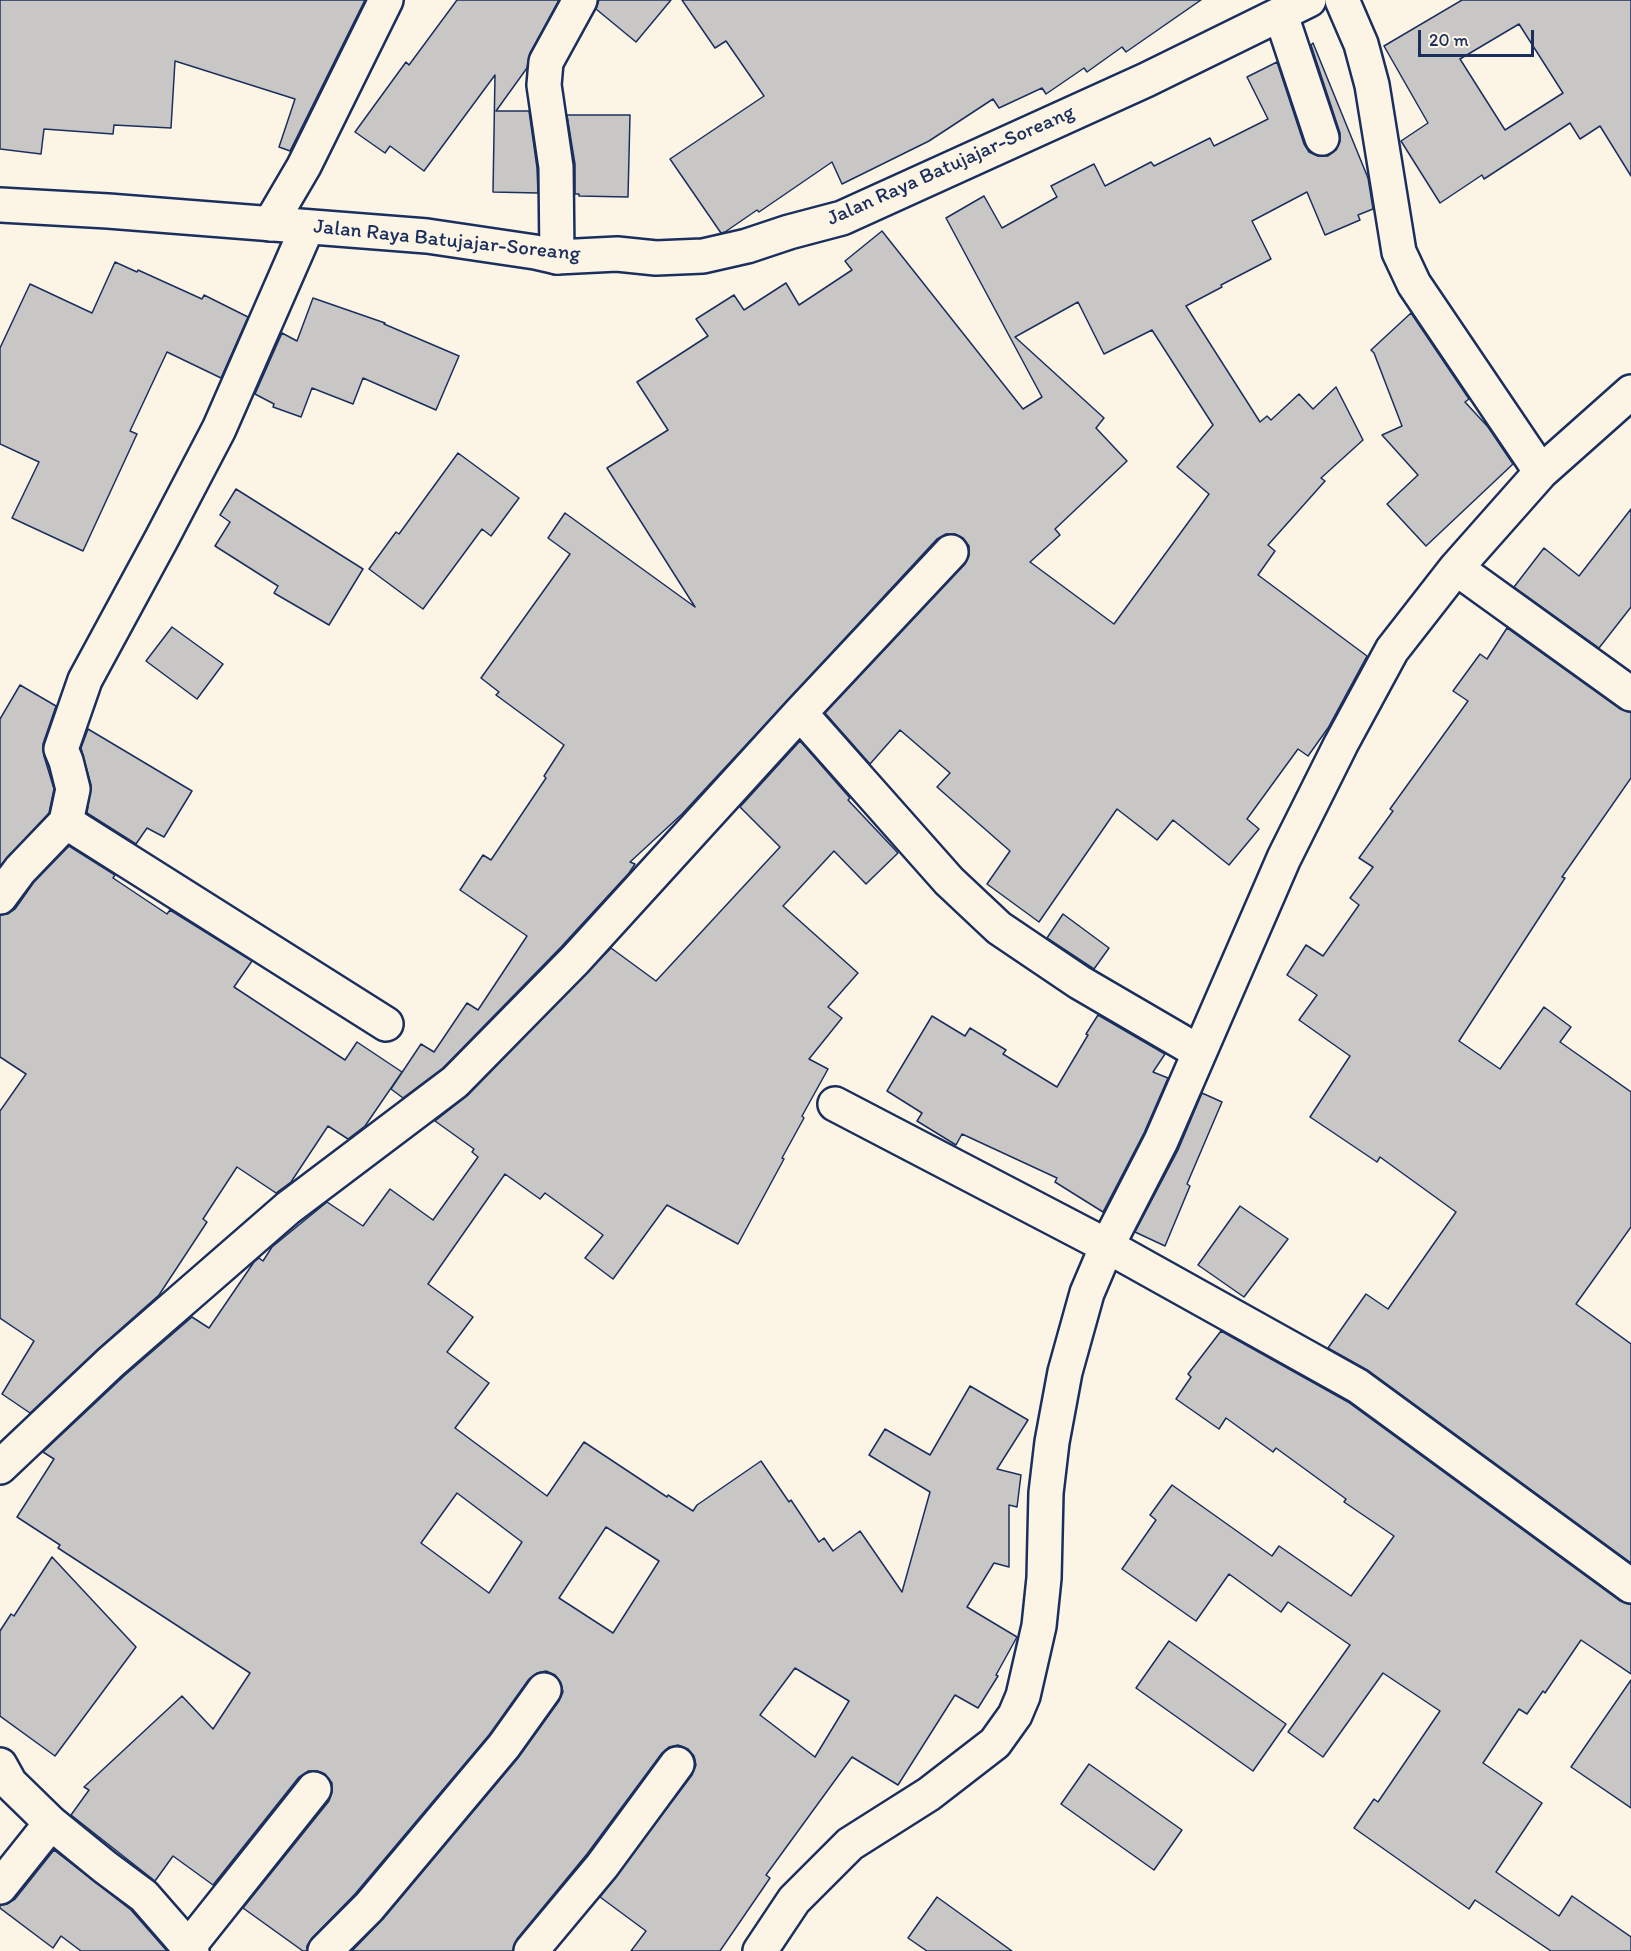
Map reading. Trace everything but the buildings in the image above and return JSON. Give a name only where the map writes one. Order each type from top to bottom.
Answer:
[{"type":"main road","points":[[270,224],[304,166],[386,0]]},
{"type":"main road","points":[[557,257],[556,167],[544,85],[546,62],[580,0]]},
{"type":"main road","points":[[1342,0],[1361,44],[1372,85],[1399,252],[1414,284],[1541,472]]},
{"type":"main road","points":[[1295,7],[1322,138]]},
{"type":"main road","name":"Jalan Raya Batujajar-Soreang","points":[[0,205],[108,211],[427,236],[557,257],[703,256],[747,246],[842,218],[1146,80],[1295,7]]},
{"type":"main road","points":[[0,897],[20,870],[66,822],[73,789],[61,749],[85,680],[219,429],[307,228]]},
{"type":"main road","points":[[760,1951],[794,1900],[850,1844],[929,1794],[995,1743],[1014,1715],[1023,1696],[1039,1626],[1044,1578],[1046,1493],[1052,1442],[1065,1372],[1087,1293],[1107,1246],[1161,1140],[1284,858],[1341,744],[1392,650],[1455,568],[1541,472],[1631,392]]},
{"type":"main road","points":[[0,1467],[111,1362],[288,1208],[455,1082],[575,960],[800,713],[951,552]]},
{"type":"main road","points":[[1455,568],[1631,694]]},
{"type":"main road","points":[[800,713],[949,881],[999,928],[1079,982],[1199,1052]]},
{"type":"main road","points":[[66,822],[386,1024]]},
{"type":"main road","points":[[835,1104],[1107,1246],[1358,1386],[1631,1586]]},
{"type":"main road","points":[[325,1951],[369,1907],[504,1746],[544,1690]]},
{"type":"main road","points":[[531,1951],[602,1866],[677,1764]]},
{"type":"main road","points":[[0,1766],[10,1783],[51,1823],[144,1896],[190,1948],[314,1789]]},
{"type":"main road","points":[[0,1887],[51,1823]]}]
